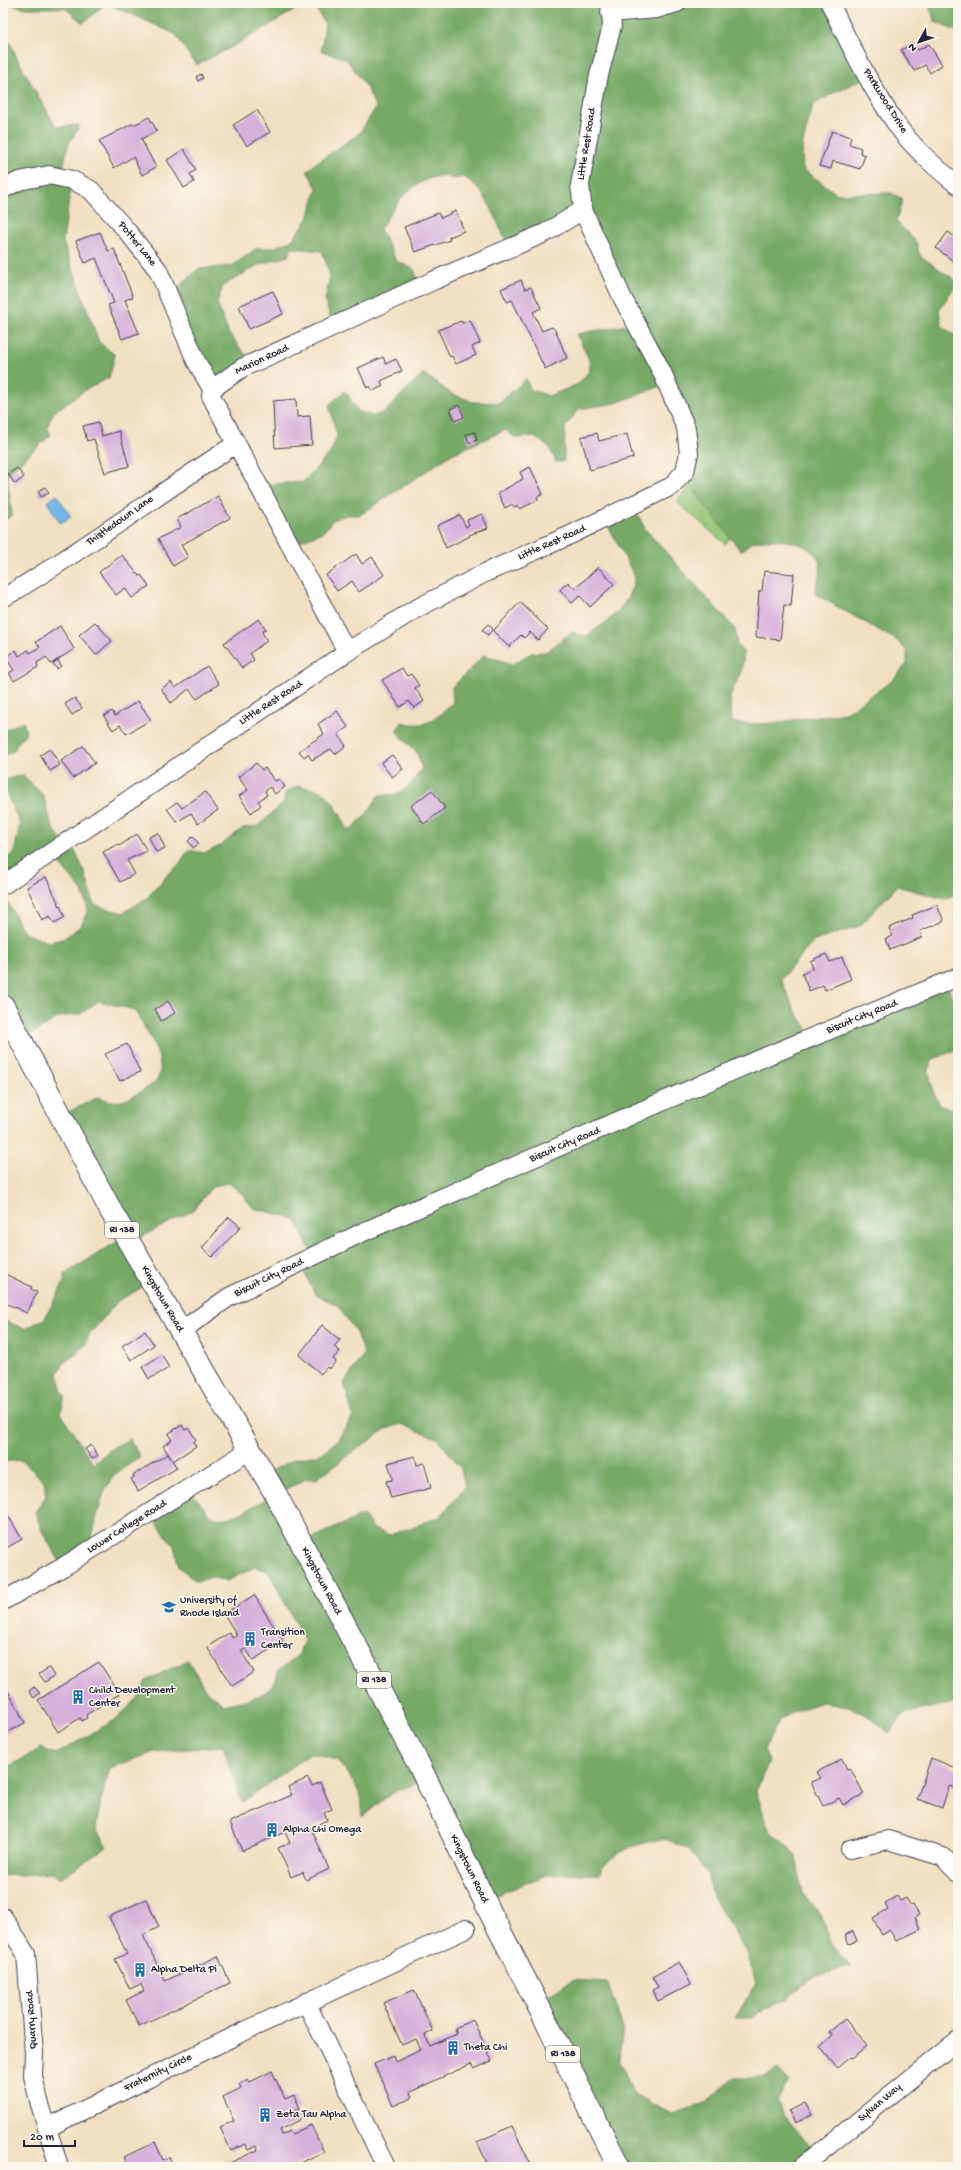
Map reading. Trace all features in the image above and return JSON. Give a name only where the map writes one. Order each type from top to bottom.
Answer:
[{"type":"main road","name":"Kingstown Road","points":[[3,1006],[111,1211],[250,1450],[419,1764],[491,1914],[619,2167]]},
{"type":"street","points":[[610,8],[657,9],[677,3]]},
{"type":"street","name":"Parkwood Drive","points":[[830,3],[873,86],[900,129],[942,173],[958,185]]},
{"type":"street","name":"Little Rest Road","points":[[3,885],[347,652],[414,610],[487,572],[566,537],[672,486],[685,471],[689,453],[686,428],[662,372],[622,297],[583,210],[580,185],[599,75],[612,26],[610,8]]},
{"type":"street","name":"Potter Lane","points":[[3,189],[19,181],[49,175],[72,180],[91,190],[127,231],[158,270],[196,360],[212,388]]},
{"type":"street","name":"Marion Road","points":[[212,388],[242,368],[435,280],[546,233],[583,210]]},
{"type":"street","points":[[212,388],[211,396],[347,652]]},
{"type":"street","name":"Thistledown Lane","points":[[3,598],[43,575],[162,492],[236,444]]},
{"type":"street","name":"Biscuit City Road","points":[[181,1330],[229,1297],[361,1233],[766,1056],[958,977]]},
{"type":"street","name":"Lower College Road","points":[[3,1601],[63,1567],[250,1450]]},
{"type":"street","points":[[850,1849],[888,1840],[943,1857],[958,1873]]},
{"type":"street","name":"Quarry Road","points":[[3,1917],[26,1954],[34,2053],[33,2076],[47,2128]]},
{"type":"street","name":"Fraternity Circle","points":[[47,2128],[306,2002],[466,1929]]},
{"type":"street","points":[[306,2002],[386,2167]]},
{"type":"street","name":"Sylvan Way","points":[[802,2167],[958,2040]]},
{"type":"street","points":[[47,2128],[60,2167]]},
{"type":"green space","points":[[4,3],[107,3],[83,23],[65,8],[25,8]]},
{"type":"green space","points":[[107,3],[608,3],[610,10],[684,3],[828,3],[867,77],[837,91],[813,105],[802,147],[803,169],[837,194],[891,193],[903,199],[896,221],[916,241],[920,256],[958,282],[939,310],[942,326],[958,338],[958,893],[944,899],[897,886],[860,926],[814,941],[781,979],[794,1009],[812,1036],[947,985],[958,1007],[958,1049],[934,1059],[928,1069],[934,1094],[941,1106],[958,1110],[958,1702],[903,1714],[889,1733],[873,1719],[848,1706],[822,1702],[793,1712],[779,1721],[764,1750],[769,1761],[756,1791],[770,1831],[795,1853],[803,1893],[822,1917],[830,1941],[852,1969],[845,1967],[817,1976],[792,1992],[787,2000],[766,2008],[751,2018],[735,2018],[756,1983],[745,1950],[713,1897],[707,1873],[690,1851],[664,1838],[635,1846],[618,1853],[604,1866],[599,1874],[546,1875],[490,1898],[430,1778],[392,1793],[362,1817],[360,1796],[356,1786],[337,1760],[310,1753],[242,1803],[223,1746],[154,1752],[110,1768],[101,1800],[96,1829],[107,1847],[60,1878],[53,1873],[3,1876],[3,1770],[41,1748],[56,1754],[115,1720],[138,1698],[146,1681],[188,1660],[206,1691],[224,1705],[250,1699],[266,1692],[272,1687],[276,1680],[278,1671],[299,1654],[304,1640],[269,1572],[255,1567],[227,1581],[211,1577],[197,1582],[179,1567],[174,1546],[150,1515],[189,1490],[212,1516],[218,1518],[226,1518],[235,1515],[275,1493],[267,1473],[294,1459],[318,1455],[336,1442],[353,1416],[344,1383],[364,1354],[355,1330],[337,1305],[315,1294],[301,1266],[313,1256],[295,1219],[253,1208],[242,1194],[229,1183],[213,1186],[192,1211],[135,1240],[155,1280],[118,1301],[89,1335],[85,1346],[64,1363],[58,1373],[61,1389],[65,1396],[61,1413],[93,1464],[112,1448],[130,1439],[140,1457],[118,1472],[105,1490],[89,1550],[63,1567],[43,1533],[35,1512],[46,1496],[44,1481],[21,1460],[3,1462],[3,1320],[25,1329],[45,1318],[64,1282],[65,1274],[126,1236],[65,1114],[98,1097],[114,1101],[123,1101],[132,1097],[157,1080],[160,1071],[160,1062],[148,1033],[134,1010],[99,1001],[80,1014],[59,1017],[24,1039],[3,999],[3,893],[24,933],[48,942],[63,939],[81,926],[88,909],[82,891],[52,855],[3,885],[3,860],[14,853],[20,824],[3,786],[3,780],[23,775],[43,795],[52,826],[64,845],[71,842],[85,873],[94,905],[123,913],[148,897],[168,874],[180,864],[188,850],[205,853],[220,846],[243,828],[258,826],[284,802],[285,793],[298,786],[323,791],[335,805],[349,831],[366,815],[379,795],[394,794],[405,789],[414,780],[422,768],[417,753],[396,731],[402,722],[418,724],[425,723],[436,718],[453,702],[452,687],[484,655],[513,664],[531,653],[546,652],[572,632],[586,636],[618,612],[628,597],[635,577],[606,522],[634,508],[646,530],[735,629],[737,645],[744,653],[742,669],[730,696],[731,721],[736,723],[764,724],[845,713],[892,681],[907,664],[907,651],[896,640],[815,594],[820,566],[817,558],[811,551],[792,542],[769,540],[751,543],[741,551],[683,477],[688,458],[664,385],[616,403],[579,409],[565,427],[564,461],[556,462],[549,447],[533,436],[516,438],[505,430],[452,454],[360,515],[347,515],[334,519],[323,532],[290,545],[258,485],[303,482],[331,452],[337,435],[329,405],[345,391],[358,411],[373,416],[385,412],[423,373],[450,393],[473,402],[499,403],[526,379],[531,390],[549,396],[578,384],[590,370],[589,359],[576,334],[634,324],[585,216],[509,248],[491,209],[480,191],[464,177],[451,179],[445,175],[423,182],[406,193],[380,229],[396,261],[414,269],[420,287],[333,327],[325,300],[330,276],[322,251],[292,248],[288,256],[258,265],[223,286],[217,303],[228,332],[252,363],[212,390],[168,297],[198,269],[232,266],[257,248],[272,248],[291,241],[308,219],[317,188],[307,171],[316,163],[360,133],[376,107],[364,83],[346,59],[321,51],[325,24],[314,5],[295,10],[234,46],[196,65],[175,34]],"holes":[[[401,1424],[437,1438],[461,1468],[465,1487],[440,1517],[390,1535],[374,1529],[363,1515],[306,1541],[280,1493],[306,1479],[316,1479],[384,1430]]]},
{"type":"green space","points":[[928,3],[958,3],[958,32],[935,22]]},
{"type":"green space","points":[[3,27],[17,58],[56,127],[80,125],[68,145],[61,178],[71,185],[63,242],[99,342],[115,355],[109,378],[87,389],[54,412],[47,427],[51,435],[7,474],[12,514],[7,520],[3,512]]},
{"type":"green space","points":[[725,441],[776,485],[725,544],[677,502]]},
{"type":"green space","points":[[23,721],[26,733],[14,751],[3,756],[3,731]]},
{"type":"green space","points":[[574,1980],[607,1982],[623,2028],[619,2059],[634,2094],[671,2114],[705,2104],[732,2078],[762,2078],[779,2069],[789,2081],[777,2101],[793,2128],[819,2155],[809,2167],[621,2167],[542,1999]]},
{"type":"water","points":[[57,495],[71,517],[60,523],[47,502]]},
{"type":"building","points":[[913,43],[918,50],[929,44],[942,65],[930,73],[925,65],[914,71],[901,50]]},
{"type":"building","points":[[201,74],[203,78],[198,81],[196,77]]},
{"type":"building","points":[[257,110],[270,132],[247,146],[233,125]]},
{"type":"building","points":[[149,117],[157,131],[141,139],[156,167],[142,175],[133,157],[114,168],[99,141]]},
{"type":"building","points":[[832,131],[851,137],[849,144],[861,148],[860,153],[865,155],[860,169],[833,161],[831,169],[819,166]]},
{"type":"building","points":[[184,149],[196,170],[190,174],[194,182],[184,188],[167,160]]},
{"type":"building","points":[[456,211],[464,231],[449,237],[450,240],[415,252],[404,227],[438,213],[441,218]]},
{"type":"building","points":[[100,232],[108,251],[114,249],[133,297],[125,300],[139,333],[122,339],[108,305],[114,303],[96,258],[85,263],[76,241]]},
{"type":"building","points":[[948,232],[958,239],[958,265],[936,248]]},
{"type":"building","points":[[521,280],[525,289],[531,287],[541,308],[533,312],[542,331],[552,327],[555,330],[567,358],[545,369],[512,300],[507,302],[501,289]]},
{"type":"building","points":[[273,291],[283,314],[249,329],[239,306]]},
{"type":"building","points":[[470,320],[480,343],[472,347],[476,355],[456,364],[452,356],[450,357],[438,330],[461,321],[462,323]]},
{"type":"building","points":[[383,357],[386,364],[396,359],[402,371],[381,381],[383,386],[373,391],[370,386],[367,388],[358,368]]},
{"type":"building","points":[[296,399],[297,417],[310,416],[312,445],[275,448],[273,401]]},
{"type":"building","points":[[459,405],[464,417],[455,421],[450,409]]},
{"type":"building","points":[[98,422],[102,436],[119,431],[129,466],[105,473],[94,439],[87,441],[83,426]]},
{"type":"building","points":[[475,432],[477,440],[469,443],[466,434]]},
{"type":"building","points":[[597,433],[599,441],[627,434],[633,458],[590,470],[581,437]]},
{"type":"building","points":[[530,467],[543,494],[537,497],[538,500],[520,509],[518,506],[514,507],[512,504],[505,508],[498,493],[523,479],[520,472]]},
{"type":"building","points":[[17,468],[24,477],[15,484],[8,474]]},
{"type":"building","points":[[45,487],[49,493],[41,497],[38,491]]},
{"type":"building","points":[[218,496],[230,518],[181,545],[188,557],[173,566],[158,539],[181,527],[177,519]]},
{"type":"building","points":[[482,514],[488,528],[469,535],[470,536],[446,548],[437,526],[460,515],[466,527],[469,525],[467,520]]},
{"type":"building","points":[[356,554],[362,564],[372,557],[384,575],[359,592],[352,581],[337,591],[326,575]]},
{"type":"building","points":[[122,555],[149,586],[132,598],[125,588],[116,595],[99,572]]},
{"type":"building","points":[[598,567],[614,584],[590,607],[580,596],[572,603],[560,590],[568,582],[575,589]]},
{"type":"building","points":[[764,571],[794,574],[791,606],[784,605],[780,640],[756,637],[759,591],[762,591]]},
{"type":"building","points":[[520,602],[548,629],[538,640],[530,632],[524,638],[521,635],[509,647],[493,631]]},
{"type":"building","points":[[259,619],[266,629],[262,632],[267,641],[250,653],[254,660],[242,668],[224,643]]},
{"type":"building","points":[[95,622],[112,641],[96,655],[79,635]]},
{"type":"building","points":[[488,624],[493,629],[488,635],[482,630]]},
{"type":"building","points":[[60,626],[74,649],[51,664],[46,657],[37,663],[38,667],[14,681],[9,673],[14,670],[5,657],[16,650],[19,656],[28,650],[30,653],[40,647],[36,642]]},
{"type":"building","points":[[58,660],[61,666],[57,669],[53,664]]},
{"type":"building","points":[[207,666],[219,684],[197,699],[189,689],[171,703],[161,689],[171,682],[175,688]]},
{"type":"building","points":[[402,668],[407,676],[411,674],[419,685],[415,688],[424,701],[414,708],[409,701],[400,707],[382,680]]},
{"type":"building","points":[[75,698],[82,708],[72,715],[65,704]]},
{"type":"building","points":[[138,701],[151,720],[126,734],[120,725],[113,730],[104,716],[112,711],[115,716]]},
{"type":"building","points":[[337,711],[348,727],[338,734],[346,746],[335,754],[331,749],[312,760],[308,754],[304,757],[299,751],[324,734],[318,724]]},
{"type":"building","points":[[83,746],[95,763],[73,778],[61,761]]},
{"type":"building","points":[[50,749],[60,765],[50,771],[40,755]]},
{"type":"building","points":[[392,755],[403,769],[392,777],[381,763]]},
{"type":"building","points":[[256,763],[262,770],[265,768],[275,781],[279,779],[285,787],[275,794],[270,787],[265,791],[267,795],[258,801],[261,805],[251,813],[239,796],[248,790],[238,777]]},
{"type":"building","points":[[432,790],[445,808],[424,824],[411,806]]},
{"type":"building","points":[[205,792],[218,810],[198,824],[191,813],[177,822],[167,809],[177,802],[182,808]]},
{"type":"building","points":[[158,833],[165,848],[156,852],[149,837]]},
{"type":"building","points":[[137,834],[147,851],[127,860],[135,874],[120,882],[103,852],[118,844],[119,846]]},
{"type":"building","points":[[193,836],[199,844],[193,848],[188,841]]},
{"type":"building","points":[[46,877],[65,917],[54,923],[50,916],[42,920],[27,887]]},
{"type":"building","points":[[937,905],[944,921],[920,931],[922,937],[890,950],[886,939],[893,936],[889,928],[913,918],[912,915]]},
{"type":"building","points":[[826,954],[830,962],[842,957],[851,979],[825,990],[823,985],[809,991],[802,973],[813,968],[810,961]]},
{"type":"building","points":[[168,1001],[175,1013],[161,1021],[155,1009]]},
{"type":"building","points":[[127,1044],[140,1072],[120,1081],[105,1054]]},
{"type":"building","points":[[229,1217],[241,1227],[212,1257],[202,1248]]},
{"type":"building","points":[[5,1274],[32,1287],[31,1289],[37,1292],[27,1313],[3,1302],[3,1277]]},
{"type":"building","points":[[322,1325],[340,1340],[334,1347],[340,1351],[333,1359],[336,1361],[330,1369],[327,1367],[321,1374],[299,1355]]},
{"type":"building","points":[[145,1331],[154,1345],[131,1360],[122,1346]]},
{"type":"building","points":[[162,1355],[169,1368],[149,1379],[142,1367]]},
{"type":"building","points":[[182,1425],[185,1430],[189,1428],[196,1440],[193,1442],[196,1446],[173,1461],[163,1446],[172,1440],[168,1434]]},
{"type":"building","points":[[91,1445],[98,1455],[92,1459],[85,1449]]},
{"type":"building","points":[[168,1454],[177,1468],[138,1491],[131,1479],[134,1477],[133,1475]]},
{"type":"building","points":[[415,1456],[417,1465],[424,1463],[431,1488],[391,1498],[386,1481],[392,1480],[388,1463]]},
{"type":"building","points":[[7,1514],[22,1539],[3,1550],[3,1516]]},
{"type":"building","name":"Transition Center","points":[[254,1595],[283,1641],[253,1660],[246,1649],[241,1651],[254,1672],[232,1686],[207,1647],[229,1633],[233,1638],[237,1635],[224,1614]]},
{"type":"building","name":"Child Development Center","points":[[99,1662],[119,1694],[86,1715],[87,1718],[82,1721],[80,1718],[58,1732],[38,1700]]},
{"type":"building","points":[[49,1668],[54,1676],[45,1682],[39,1674]]},
{"type":"building","points":[[34,1687],[40,1693],[34,1698],[29,1691]]},
{"type":"building","points":[[8,1691],[25,1723],[3,1734],[3,1694]]},
{"type":"building","points":[[931,1758],[958,1769],[958,1789],[949,1786],[942,1808],[917,1799]]},
{"type":"building","points":[[842,1759],[847,1769],[850,1768],[864,1794],[843,1805],[839,1798],[823,1806],[811,1782],[821,1778],[817,1772]]},
{"type":"building","name":"Alpha Chi Omega","points":[[308,1778],[312,1786],[320,1782],[332,1809],[324,1813],[327,1820],[311,1828],[329,1869],[306,1880],[303,1872],[291,1877],[278,1848],[290,1843],[285,1832],[242,1851],[230,1822],[292,1795],[288,1787]]},
{"type":"building","points":[[897,1896],[900,1901],[906,1898],[911,1906],[913,1905],[919,1915],[915,1917],[921,1929],[896,1941],[890,1930],[882,1935],[873,1918],[888,1909],[885,1903]]},
{"type":"building","name":"Alpha Delta Pi","points":[[146,1899],[159,1927],[143,1935],[165,1981],[218,1956],[230,1983],[139,2026],[126,2000],[144,1991],[141,1984],[130,1989],[115,1959],[127,1954],[109,1917]]},
{"type":"building","points":[[853,1931],[857,1941],[849,1944],[845,1935]]},
{"type":"building","points":[[679,1962],[691,1984],[658,2001],[652,1990],[658,1987],[652,1977]]},
{"type":"building","name":"Theta Chi","points":[[414,1990],[433,2031],[425,2035],[430,2046],[457,2034],[455,2028],[473,2020],[492,2061],[474,2069],[471,2064],[410,2092],[412,2098],[393,2106],[374,2064],[393,2056],[395,2062],[421,2050],[416,2039],[402,2045],[383,2003]]},
{"type":"building","points":[[845,2019],[867,2046],[852,2059],[850,2057],[837,2068],[820,2047],[832,2036],[829,2032]]},
{"type":"building","name":"Zeta Tau Alpha","points":[[272,2071],[285,2099],[294,2095],[300,2108],[295,2110],[300,2120],[280,2130],[282,2135],[290,2131],[292,2134],[311,2125],[324,2152],[291,2167],[221,2167],[258,2150],[256,2146],[248,2150],[245,2144],[231,2151],[220,2127],[234,2121],[223,2097],[241,2088],[239,2084],[248,2079],[250,2082]]},
{"type":"building","points":[[805,2103],[812,2115],[795,2123],[789,2111]]},
{"type":"building","points":[[512,2126],[532,2167],[489,2167],[477,2142]]},
{"type":"building","points":[[155,2142],[163,2160],[169,2157],[173,2167],[129,2167],[124,2157]]},
{"type":"place","name":"University of Rhode Island","points":[[169,1607]]},
{"type":"place","name":"Transition Center","points":[[250,1639]]},
{"type":"place","name":"Child Development Center","points":[[78,1697]]},
{"type":"place","name":"Alpha Chi Omega","points":[[272,1830]]},
{"type":"place","name":"Alpha Delta Pi","points":[[140,1970]]},
{"type":"place","name":"Theta Chi","points":[[453,2048]]},
{"type":"place","name":"Zeta Tau Alpha","points":[[265,2115]]}]
